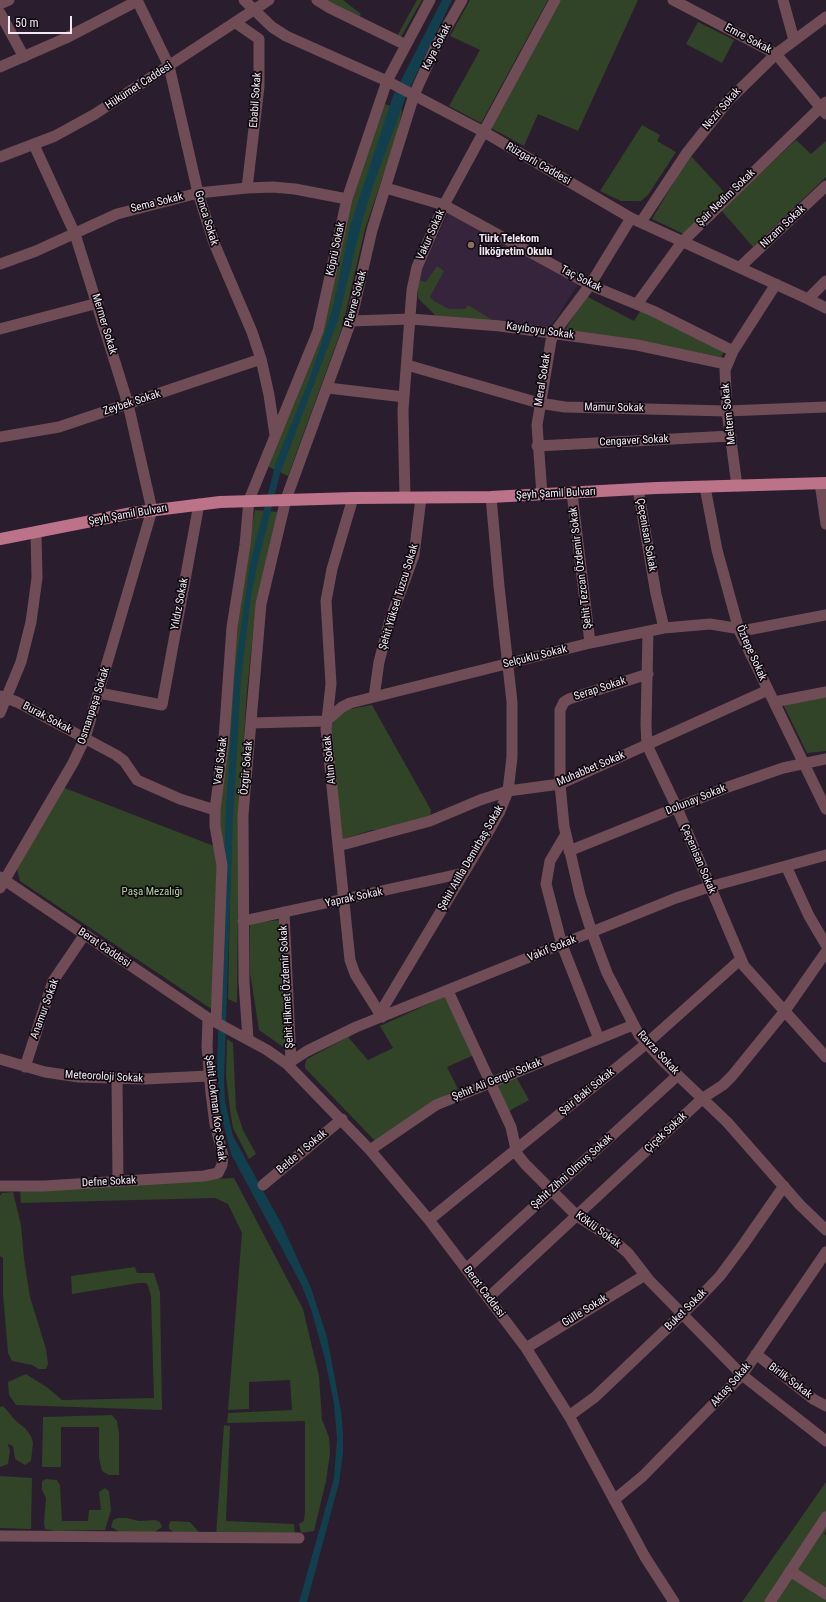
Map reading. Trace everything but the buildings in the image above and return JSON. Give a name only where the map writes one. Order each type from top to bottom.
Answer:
[{"type":"main road","name":"Şeyh Şamil Bulvarı","points":[[0,539],[152,510],[199,504],[253,500],[491,497],[638,489],[823,483]]},
{"type":"street","points":[[0,4],[9,0]]},
{"type":"street","points":[[0,67],[90,26],[137,0]]},
{"type":"street","name":"Gonca Sokak","points":[[137,0],[169,66],[198,193],[216,249],[262,359],[275,437]]},
{"type":"street","name":"Rüzgarlı Caddesi","points":[[244,0],[272,27],[286,36],[387,81],[484,132],[636,220],[826,308]]},
{"type":"street","name":"Hükümet Caddesi","points":[[0,157],[34,146],[95,114],[269,0]]},
{"type":"street","points":[[317,0],[330,8],[406,45]]},
{"type":"street","name":"Köprü Sokak","points":[[253,500],[275,437],[321,322],[347,199],[387,81],[430,0]]},
{"type":"street","name":"Kaya Sokak","points":[[413,95],[436,46],[462,0]]},
{"type":"street","name":"Vakur Sokak","points":[[405,497],[404,397],[412,290],[417,267],[444,205],[555,0]]},
{"type":"street","name":"Emre Sokak","points":[[673,0],[776,54],[824,108]]},
{"type":"street","points":[[783,0],[794,40]]},
{"type":"street","points":[[0,14],[24,57]]},
{"type":"street","name":"Nezir Sokak","points":[[636,220],[712,121],[749,79],[776,54],[826,17]]},
{"type":"street","points":[[236,23],[259,39],[272,27]]},
{"type":"street","name":"Ebabil Sokak","points":[[247,188],[259,86],[259,39]]},
{"type":"street","name":"Plevne Sokak","points":[[286,499],[328,388],[351,321],[372,230],[413,95]]},
{"type":"street","name":"Şair Nedim Sokak","points":[[637,304],[682,242],[824,108]]},
{"type":"street","name":"Mermer Sokak","points":[[34,146],[75,234],[98,304],[128,404],[152,510]]},
{"type":"street","name":"Nizam Sokak","points":[[740,267],[826,186]]},
{"type":"street","name":"Sema Sokak","points":[[0,264],[75,234],[117,214],[198,193],[247,188],[295,189],[347,199]]},
{"type":"street","name":"Taç Sokak","points":[[386,188],[444,205],[590,285],[637,304],[733,351]]},
{"type":"street","name":"Meral Sokak","points":[[542,495],[537,446],[537,425],[547,354],[554,333],[636,220]]},
{"type":"street","points":[[808,299],[826,281]]},
{"type":"street","name":"Meltem Sokak","points":[[737,486],[727,411],[725,380],[726,364],[776,284]]},
{"type":"street","points":[[0,328],[98,304]]},
{"type":"street","name":"Kayıboyu Sokak","points":[[351,321],[411,319],[500,326],[637,345],[726,364]]},
{"type":"street","name":"Zeybek Sokak","points":[[0,437],[60,427],[262,359]]},
{"type":"street","name":"Mamur Sokak","points":[[407,365],[539,403],[592,408],[727,411],[826,407]]},
{"type":"street","points":[[328,388],[404,397]]},
{"type":"street","name":"Cengaver Sokak","points":[[537,446],[731,436]]},
{"type":"street","points":[[823,483],[826,524]]},
{"type":"street","name":"Öztepe Sokak","points":[[705,487],[717,550],[739,630],[826,809]]},
{"type":"street","name":"Çeçenisan Sokak","points":[[638,489],[656,594],[664,628]]},
{"type":"street","name":"Şehit Tezcan Özdemir Sokak","points":[[572,493],[590,643]]},
{"type":"street","name":"Şehit Atilla Demirbaş Sokak","points":[[381,1015],[500,811],[508,791],[511,771],[512,722],[508,665],[491,497]]},
{"type":"street","name":"Altın Sokak","points":[[353,498],[332,569],[326,601],[331,684],[326,721],[342,901],[352,967],[362,987],[381,1015]]},
{"type":"street","name":"Şehit Yüksel Tuzcu Sokak","points":[[374,697],[379,662],[387,630],[414,555],[422,498]]},
{"type":"street","name":"Özgür Sokak","points":[[248,1039],[244,982],[243,815],[261,604],[286,499]]},
{"type":"street","name":"Vadi Sokak","points":[[212,1020],[222,865],[215,826],[215,810],[224,739],[232,627],[253,500]]},
{"type":"street","name":"Yıldız Sokak","points":[[99,693],[162,706],[199,504]]},
{"type":"street","name":"Osmanpaşa Sokak","points":[[1,882],[73,763],[85,738],[152,510]]},
{"type":"street","points":[[0,713],[3,697],[21,662],[31,622],[37,578],[36,533]]},
{"type":"street","name":"Selçuklu Sokak","points":[[326,721],[342,707],[374,697],[508,665],[590,643],[664,628],[710,624],[739,630],[755,629],[826,615]]},
{"type":"street","name":"Çeçenisan Sokak","points":[[648,631],[647,745],[677,808],[709,887],[723,915],[746,969],[826,1057]]},
{"type":"street","name":"Serap Sokak","points":[[560,784],[559,719],[564,702],[580,694],[648,674]]},
{"type":"street","name":"Muhabbet Sokak","points":[[338,846],[430,822],[480,800],[508,791],[560,784],[768,690]]},
{"type":"street","points":[[774,702],[826,692]]},
{"type":"street","name":"Burak Sokak","points":[[3,697],[85,738],[120,758],[137,780],[180,799],[215,810]]},
{"type":"street","points":[[251,723],[326,721]]},
{"type":"street","name":"Dolunay Sokak","points":[[569,851],[728,788],[804,762],[826,759]]},
{"type":"street","name":"Ravza Sokak","points":[[560,784],[569,851],[592,933],[607,973],[633,1025],[646,1044],[703,1098],[826,1230]]},
{"type":"street","points":[[566,834],[550,862],[546,877],[547,892],[562,945],[599,1038]]},
{"type":"street","name":"Vakıf Sokak","points":[[289,1063],[333,1037],[381,1015],[448,991],[676,898],[709,887],[826,855]]},
{"type":"street","points":[[786,866],[809,916],[826,945]]},
{"type":"street","name":"Yaprak Sokak","points":[[243,920],[342,901],[464,873]]},
{"type":"street","name":"Berat Caddesi","points":[[1,882],[85,934],[212,1020],[289,1063],[342,1119],[429,1220],[526,1348],[569,1416],[645,1557],[674,1602]]},
{"type":"street","name":"Şehit Hikmet Özdemir Sokak","points":[[284,912],[289,1063]]},
{"type":"street","name":"Anamur Sokak","points":[[25,1067],[53,981],[85,934]]},
{"type":"street","name":"Çiçek Sokak","points":[[488,1298],[703,1098],[723,1085],[732,1076],[784,1012],[826,952]]},
{"type":"street","name":"Şair Baki Sokak","points":[[429,1220],[646,1044],[741,959]]},
{"type":"street","name":"Köklü Sokak","points":[[448,991],[511,1128],[516,1150],[525,1164],[577,1216],[622,1247],[645,1275],[742,1374],[826,1441]]},
{"type":"street","name":"Şehit Lokman Koç Sokak","points":[[212,1020],[209,1076],[215,1124],[222,1150],[222,1165],[218,1173]]},
{"type":"street","name":"Şehit Ali Gergin Sokak","points":[[370,1150],[429,1109],[490,1082],[633,1025]]},
{"type":"street","name":"Meteoroloji Sokak","points":[[0,1059],[25,1067],[79,1077],[117,1078],[209,1076]]},
{"type":"street","name":"Şehit Zihni Olmuş Sokak","points":[[466,1269],[678,1075]]},
{"type":"street","points":[[117,1078],[118,1181]]},
{"type":"street","name":"Belde 1 Sokak","points":[[263,1185],[342,1119]]},
{"type":"street","name":"Defne Sokak","points":[[0,1186],[12,1187],[204,1176],[218,1173]]},
{"type":"street","name":"Buket Sokak","points":[[569,1416],[595,1397],[683,1314],[720,1276],[784,1186]]},
{"type":"street","name":"Aktaş Sokak","points":[[614,1500],[643,1476],[742,1374],[826,1252]]},
{"type":"street","name":"Gülle Sokak","points":[[526,1348],[645,1275]]},
{"type":"street","name":"Birlik Sokak","points":[[756,1354],[813,1399],[826,1406]]},
{"type":"street","points":[[770,1602],[826,1517]]},
{"type":"street","points":[[0,1536],[299,1538]]},
{"type":"street","points":[[790,1571],[826,1594]]},
{"type":"shaded area","name":"Türk Telekom İlköğretim Okulu","points":[[449,211],[578,284],[553,324],[546,327],[511,325],[436,316],[418,298],[417,280]]},
{"type":"green space","points":[[327,0],[343,0],[361,14],[359,17],[329,3]]},
{"type":"green space","points":[[417,0],[422,0],[401,37],[397,36]]},
{"type":"green space","points":[[470,0],[548,0],[481,123],[449,106],[480,50],[450,36]]},
{"type":"green space","points":[[560,0],[638,0],[578,131],[538,114],[524,146],[491,128]]},
{"type":"green space","points":[[698,22],[734,40],[722,63],[686,44]]},
{"type":"green space","points":[[385,104],[402,110],[398,132],[365,229],[342,328],[288,476],[267,466],[314,347],[342,233],[364,163]]},
{"type":"green space","points":[[642,125],[660,135],[657,141],[676,152],[648,195],[641,201],[621,201],[600,191]]},
{"type":"green space","points":[[796,140],[811,154],[826,141],[826,177],[753,247],[721,210]]},
{"type":"green space","points":[[690,155],[725,193],[684,234],[652,219]]},
{"type":"green space","points":[[437,266],[444,271],[430,297],[434,301],[449,309],[465,309],[468,305],[494,321],[436,316],[418,298],[417,280],[426,282]]},
{"type":"green space","points":[[586,296],[634,321],[641,310],[725,350],[721,357],[634,340],[565,330]]},
{"type":"green space","points":[[255,510],[279,512],[256,603],[247,691],[239,811],[237,1003],[228,999],[231,848],[220,847],[218,819],[241,584]]},
{"type":"green space","points":[[826,696],[826,751],[807,753],[783,704]]},
{"type":"green space","points":[[372,705],[431,810],[430,816],[388,830],[372,830],[343,839],[330,727],[339,714],[345,710]]},
{"type":"green space","name":"Paşa Mezalığı","points":[[62,787],[219,848],[213,1010],[20,881],[17,869]]},
{"type":"green space","points":[[281,920],[286,1049],[259,1030],[250,973],[250,923]]},
{"type":"green space","points":[[446,996],[474,1055],[447,1067],[458,1089],[426,1106],[376,1142],[305,1068],[307,1059],[348,1037],[368,1060],[393,1048],[380,1026]]},
{"type":"green space","points":[[227,1039],[233,1043],[236,1109],[243,1130],[256,1154],[249,1159],[233,1128],[226,1076]]},
{"type":"green space","points":[[515,1075],[529,1100],[509,1111],[496,1084]]},
{"type":"green space","points":[[234,1178],[303,1309],[319,1376],[322,1420],[329,1437],[330,1454],[326,1481],[314,1531],[301,1533],[299,1524],[304,1521],[305,1511],[305,1421],[227,1423],[228,1413],[292,1410],[290,1380],[249,1382],[249,1409],[228,1410],[242,1233],[228,1204],[215,1198],[21,1203],[20,1190]]},
{"type":"green space","points":[[13,1192],[21,1225],[24,1259],[30,1297],[46,1349],[48,1364],[46,1369],[39,1369],[32,1365],[12,1361],[8,1353],[3,1294],[3,1258],[0,1256],[0,1196],[2,1193]]},
{"type":"green space","points":[[135,1267],[137,1273],[154,1273],[160,1292],[162,1410],[16,1405],[9,1395],[8,1382],[26,1374],[48,1388],[62,1400],[154,1398],[151,1296],[146,1283],[72,1294],[71,1276]]},
{"type":"green space","points":[[3,1406],[31,1436],[33,1443],[31,1461],[25,1465],[15,1459],[13,1446],[8,1444],[10,1451],[8,1464],[0,1467],[0,1407]]},
{"type":"green space","points":[[112,1415],[117,1421],[119,1434],[119,1475],[109,1475],[102,1471],[99,1458],[99,1427],[61,1427],[61,1467],[42,1467],[43,1417]]},
{"type":"green space","points":[[224,1425],[230,1426],[226,1521],[294,1524],[295,1535],[216,1535]]},
{"type":"green space","points":[[0,1476],[32,1478],[31,1529],[0,1528]]},
{"type":"green space","points":[[46,1479],[57,1480],[60,1485],[62,1521],[88,1521],[89,1510],[101,1510],[99,1492],[105,1488],[109,1491],[111,1510],[105,1530],[56,1531],[45,1529],[46,1498],[42,1490],[42,1481]]},
{"type":"green space","points":[[826,1482],[826,1531],[824,1534],[826,1535],[826,1602],[742,1602]]},
{"type":"green space","points":[[118,1518],[127,1518],[139,1521],[155,1520],[160,1522],[162,1527],[153,1533],[122,1533],[111,1527],[113,1520]]},
{"type":"green space","points":[[171,1521],[190,1522],[198,1531],[196,1535],[177,1534],[169,1529],[169,1524]]},
{"type":"water","points":[[442,0],[452,0],[406,96],[372,189],[361,225],[338,320],[280,474],[251,596],[241,679],[233,818],[224,1080],[225,1101],[233,1136],[282,1225],[311,1288],[327,1337],[341,1411],[343,1432],[343,1453],[339,1483],[307,1602],[299,1602],[334,1478],[337,1439],[334,1404],[325,1359],[311,1309],[301,1284],[231,1154],[221,1115],[217,1066],[226,809],[235,669],[250,563],[276,462],[308,383],[327,326],[334,303],[350,226],[393,96]]},
{"type":"place","name":"Türk Telekom İlköğretim Okulu","points":[[471,245]]}]
